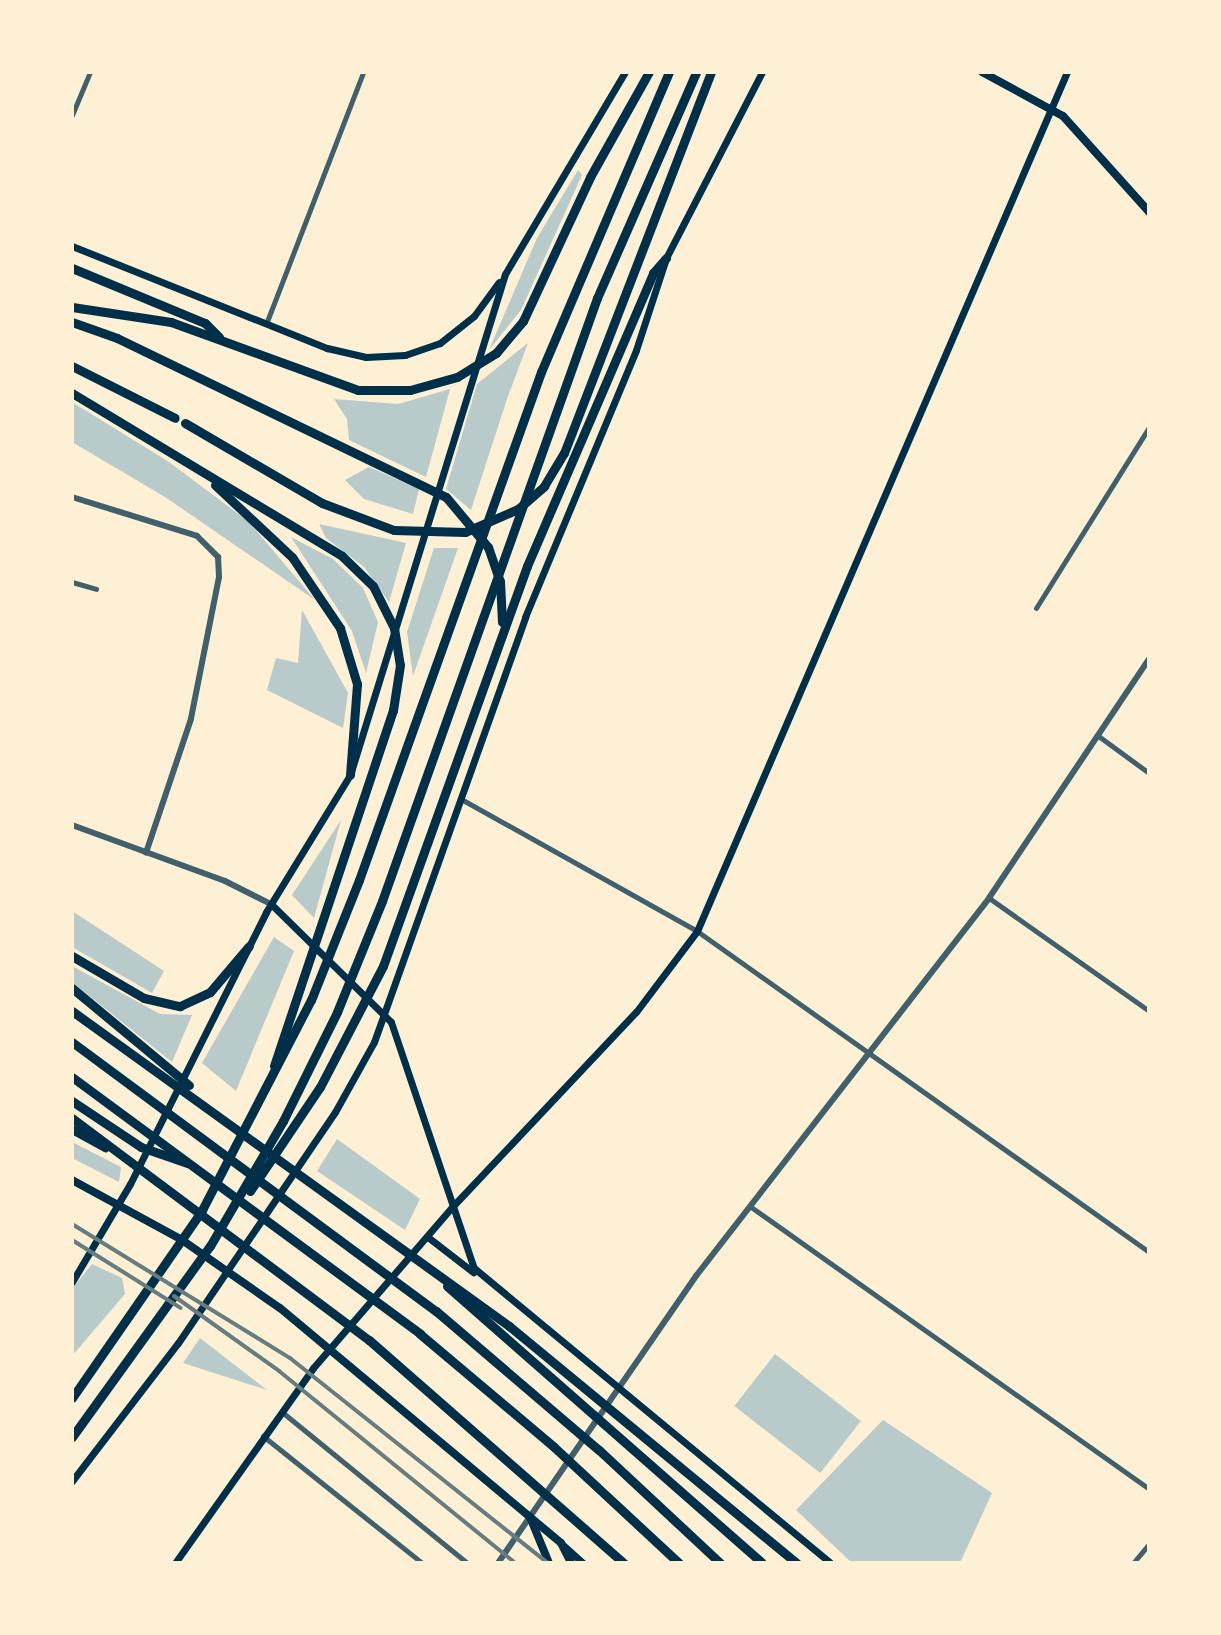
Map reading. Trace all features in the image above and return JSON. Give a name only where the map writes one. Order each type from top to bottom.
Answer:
[{"type":"highway","points":[[72,307],[138,313],[225,342],[328,383],[367,391],[424,388],[478,367],[504,345],[528,312],[590,177],[649,72]]},
{"type":"highway","points":[[72,1398],[189,1230],[261,1104],[344,920],[582,268],[669,72]]},
{"type":"highway","points":[[210,1246],[283,1121],[368,938],[597,298],[696,72]]},
{"type":"highway","points":[[185,423],[322,503],[384,528],[465,532],[518,509],[544,486],[564,453],[711,72]]},
{"type":"highway","points":[[72,1437],[294,1129],[383,966],[497,646],[617,355],[653,273],[666,258]]},
{"type":"highway","points":[[72,268],[205,323],[225,342]]},
{"type":"highway","points":[[72,322],[193,374],[425,484],[458,507],[485,539],[498,571],[503,608],[497,646]]},
{"type":"highway","points":[[72,366],[175,418]]},
{"type":"highway","points":[[72,393],[350,561],[382,600],[397,637],[400,674],[393,710],[261,1104]]},
{"type":"highway","points":[[153,442],[266,529],[328,606],[349,650],[357,684],[350,775]]},
{"type":"highway","points":[[72,956],[144,998],[180,1006],[210,992],[249,946]]},
{"type":"highway","points":[[72,988],[120,1023],[224,1117]]},
{"type":"highway","points":[[72,1011],[386,1234],[646,1434],[797,1563]]},
{"type":"highway","points":[[72,1042],[447,1320],[599,1450],[720,1563]]},
{"type":"highway","points":[[72,1077],[198,1167],[487,1390],[679,1563]]},
{"type":"highway","points":[[72,1101],[141,1147],[198,1167]]},
{"type":"highway","points":[[72,1118],[379,1348],[624,1563]]},
{"type":"highway","points":[[72,1129],[156,1178]]},
{"type":"highway","points":[[386,1234],[762,1563]]},
{"type":"main road","points":[[72,246],[346,354],[405,355],[455,333],[505,274],[625,72]]},
{"type":"main road","points":[[72,1481],[158,1372],[314,1143],[386,1015],[539,580],[636,350],[666,258],[762,72]]},
{"type":"main road","points":[[982,72],[1051,107],[1149,212]]},
{"type":"main road","points":[[175,1563],[280,1410],[330,1349],[427,1241],[452,1207],[636,1012],[697,931],[1067,72]]},
{"type":"main road","points":[[73,1278],[130,1184],[271,904],[350,775],[462,400],[505,274]]},
{"type":"main road","points":[[271,904],[386,1015],[467,1257],[488,1282]]},
{"type":"main road","points":[[72,1180],[201,1253],[299,1324],[583,1563]]},
{"type":"main road","points":[[427,1241],[488,1282],[830,1563]]},
{"type":"main road","points":[[530,1516],[549,1563]]},
{"type":"main road","points":[[561,1543],[571,1563]]},
{"type":"street","points":[[72,115],[90,72]]},
{"type":"street","points":[[266,324],[363,72]]},
{"type":"street","points":[[1036,608],[1149,427]]},
{"type":"street","points":[[72,497],[190,533],[216,551],[219,577],[191,719],[146,853]]},
{"type":"street","points":[[72,582],[96,589]]},
{"type":"street","points":[[498,1563],[618,1386],[751,1207],[989,898],[1149,659]]},
{"type":"street","points":[[1096,734],[1149,773]]},
{"type":"street","points":[[461,799],[697,931],[1149,1252]]},
{"type":"street","points":[[72,825],[271,904]]},
{"type":"street","points":[[989,898],[1149,1011]]},
{"type":"street","points":[[751,1207],[1149,1489]]},
{"type":"street","points":[[280,1410],[467,1563]]},
{"type":"street","points":[[263,1436],[422,1563]]},
{"type":"street","points":[[1133,1563],[1149,1544]]},
{"type":"shaded area","points":[[578,170],[582,175],[521,310],[489,350],[537,238]]},
{"type":"shaded area","points":[[528,343],[471,510],[446,489],[477,384]]},
{"type":"shaded area","points":[[450,389],[426,477],[349,440],[347,419],[334,399],[398,404]]},
{"type":"shaded area","points":[[72,402],[169,462],[249,522],[315,600],[165,497],[72,442]]},
{"type":"shaded area","points":[[369,467],[419,489],[413,514],[364,499],[345,480]]},
{"type":"shaded area","points":[[319,524],[406,543],[389,602],[364,567],[326,538]]},
{"type":"shaded area","points":[[291,537],[333,559],[363,588],[378,622],[366,673],[352,631]]},
{"type":"shaded area","points":[[434,548],[458,548],[413,676],[407,632]]},
{"type":"shaded area","points":[[302,610],[348,693],[343,728],[267,690],[276,658],[298,663]]},
{"type":"shaded area","points":[[341,820],[314,918],[292,895]]},
{"type":"shaded area","points":[[72,911],[164,971],[152,993],[72,947]]},
{"type":"shaded area","points":[[274,937],[294,951],[236,1091],[202,1063]]},
{"type":"shaded area","points":[[72,966],[160,1014],[192,1015],[172,1062],[72,982]]},
{"type":"shaded area","points":[[337,1139],[420,1199],[405,1230],[317,1171]]},
{"type":"shaded area","points":[[72,1142],[121,1167],[119,1182],[72,1158]]},
{"type":"shaded area","points":[[92,1264],[122,1278],[125,1294],[72,1356],[72,1289]]},
{"type":"shaded area","points":[[200,1338],[267,1390],[183,1363]]},
{"type":"shaded area","points":[[775,1354],[861,1421],[820,1473],[734,1406]]},
{"type":"shaded area","points":[[883,1420],[992,1493],[960,1563],[852,1563],[796,1510]]},
{"type":"railway","points":[[72,1224],[290,1358],[548,1563]]},
{"type":"railway","points":[[72,1240],[181,1308]]},
{"type":"railway","points":[[174,1296],[279,1371],[515,1563]]}]
